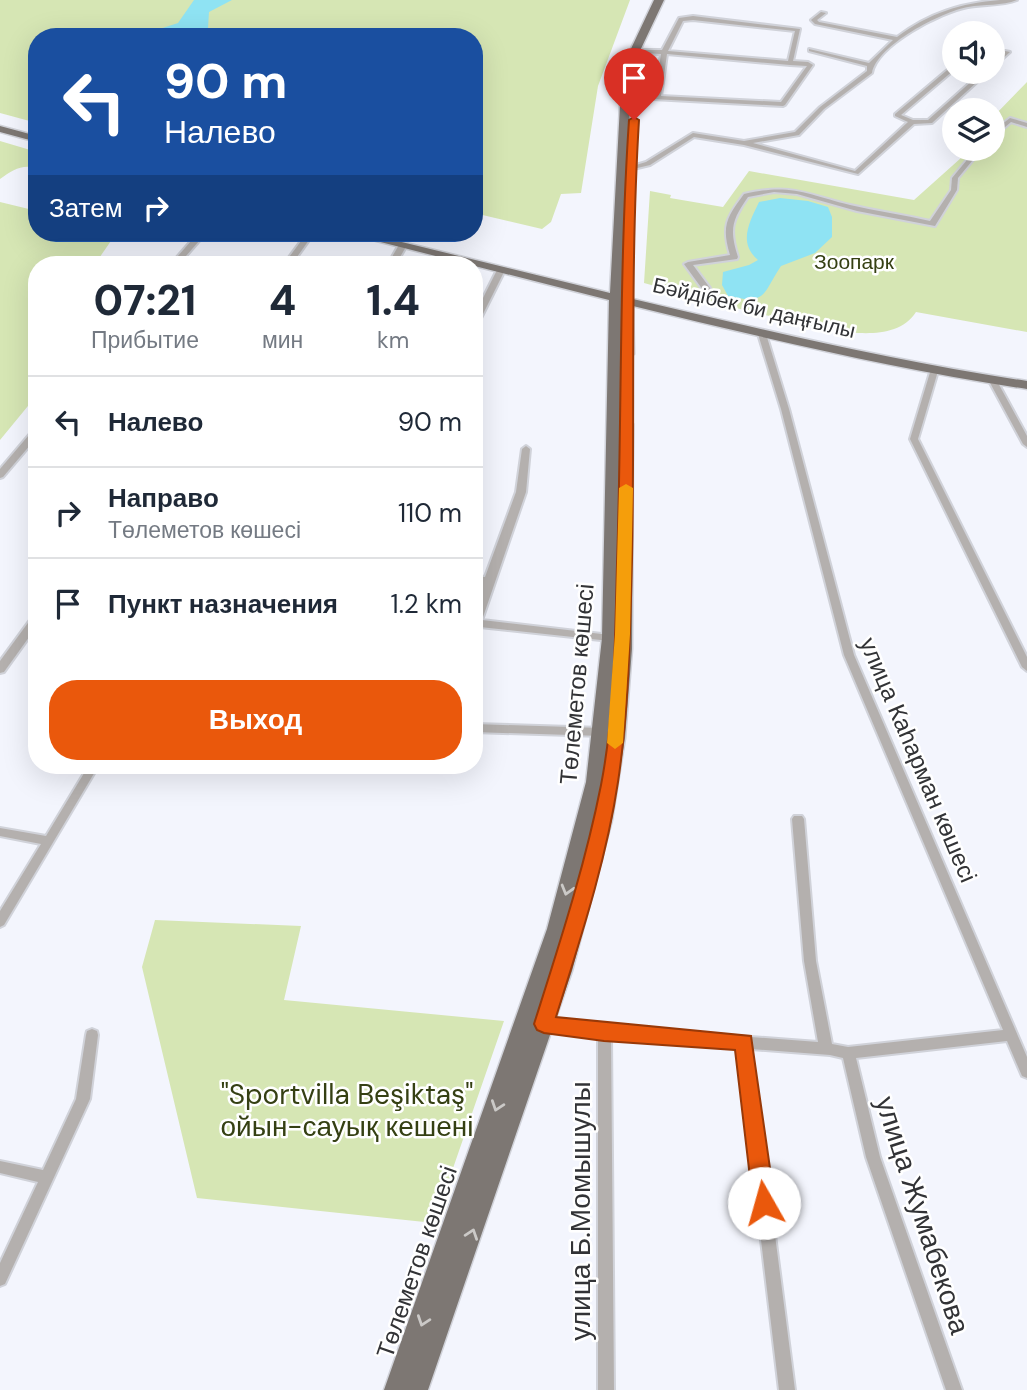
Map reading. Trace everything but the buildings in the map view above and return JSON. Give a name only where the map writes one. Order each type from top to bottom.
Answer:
[{"type":"main road","name":"Төлеметов көшесі","points":[[415,1390],[535,1023],[595,782],[610,638],[628,76],[642,33],[659,0]]},
{"type":"main road","name":"Төлеметов көшесі","points":[[397,1390],[535,1023],[573,931],[610,784],[623,634],[622,302],[629,168],[644,51],[649,34],[667,0]]},
{"type":"main road","points":[[0,129],[28,137]]},
{"type":"main road","points":[[0,139],[28,147]]},
{"type":"main road","name":"Бәйдібек би даңғылы","points":[[390,242],[463,256]]},
{"type":"main road","name":"Бәйдібек би даңғылы","points":[[419,242],[461,256]]},
{"type":"main road","name":"Бәйдібек би даңғылы","points":[[483,262],[622,302],[762,334],[934,371],[1027,386]]},
{"type":"main road","name":"Бәйдібек би даңғылы","points":[[483,264],[622,302],[940,364],[1027,377]]},
{"type":"main road","points":[[622,302],[645,314],[673,312]]},
{"type":"street","points":[[744,143],[797,134],[822,108],[870,72],[870,65],[898,38],[935,15],[960,6],[1014,0]]},
{"type":"street","points":[[823,13],[814,20],[817,23],[898,38]]},
{"type":"street","points":[[658,98],[664,52],[681,19],[693,18],[798,30],[790,63]]},
{"type":"street","points":[[811,50],[870,65]]},
{"type":"street","points":[[636,97],[777,106],[783,104],[810,65],[644,51]]},
{"type":"street","points":[[942,76],[897,115],[912,122],[930,122],[972,84]]},
{"type":"street","points":[[1005,124],[1010,120],[1027,125]]},
{"type":"street","points":[[629,168],[648,164],[693,135],[744,143],[856,173],[912,122]]},
{"type":"street","points":[[706,288],[688,264],[734,257],[728,221],[746,195],[769,189],[799,190],[845,205],[932,224],[954,190],[955,178],[969,161]]},
{"type":"street","points":[[182,256],[194,242]]},
{"type":"street","points":[[397,256],[403,245]]},
{"type":"street","points":[[483,306],[501,270]]},
{"type":"street","name":"улица Каһарман көшесі","points":[[762,334],[785,408],[849,655],[1027,1072]]},
{"type":"street","points":[[934,371],[914,439],[1027,667]]},
{"type":"street","points":[[993,381],[1027,444]]},
{"type":"street","points":[[0,475],[28,442]]},
{"type":"street","points":[[483,600],[521,492],[526,449]]},
{"type":"street","points":[[483,580],[489,581]]},
{"type":"street","points":[[483,627],[610,638]]},
{"type":"street","points":[[0,669],[28,630]]},
{"type":"street","points":[[483,728],[602,732]]},
{"type":"street","points":[[0,922],[89,774]]},
{"type":"street","points":[[798,819],[810,961],[826,1048]]},
{"type":"street","points":[[0,832],[49,841]]},
{"type":"street","points":[[535,1023],[604,1032],[826,1048],[848,1054],[1011,1035]]},
{"type":"street","name":"улица Б.Момышулы","points":[[604,1032],[606,1390]]},
{"type":"street","points":[[0,1279],[83,1099],[92,1035]]},
{"type":"street","points":[[744,1042],[787,1390]]},
{"type":"street","name":"улица Жумабекова","points":[[848,1054],[873,1157],[954,1390]]},
{"type":"street","points":[[0,1167],[48,1178]]},
{"type":"green space","points":[[0,0],[630,0],[598,86],[581,193],[561,194],[551,222],[542,229],[483,215],[483,28],[28,28],[28,121],[0,113]]},
{"type":"green space","name":"Зоопарк","points":[[1027,82],[1027,332],[916,312],[905,323],[891,330],[843,332],[757,313],[644,283],[650,191],[671,195],[670,198],[723,207],[749,171],[914,200],[958,161],[1005,161],[1005,105]]},
{"type":"green space","points":[[0,141],[28,149],[28,167],[17,169],[0,179]]},
{"type":"green space","points":[[0,202],[28,209],[28,242],[110,242],[101,256],[28,256],[28,406],[0,440]]},
{"type":"green space","name":"\"Sportvilla Beşiktaş\" ойын-сауық кешені","points":[[155,920],[301,926],[284,1000],[504,1021],[434,1223],[197,1198],[142,967]]},
{"type":"water","points":[[194,0],[232,0],[209,12],[208,28],[163,28],[178,23]]},
{"type":"water","points":[[780,198],[808,201],[828,207],[832,217],[832,237],[815,253],[781,266],[766,290],[757,298],[728,296],[722,285],[723,272],[758,260],[748,247],[747,232],[759,202]]},
{"type":"slow traffic","points":[[615,743],[623,634],[626,488]]},
{"type":"route","points":[[634,120],[627,229],[623,634],[616,732],[610,784],[597,842],[544,1024],[604,1032],[744,1042],[764,1203]]}]
